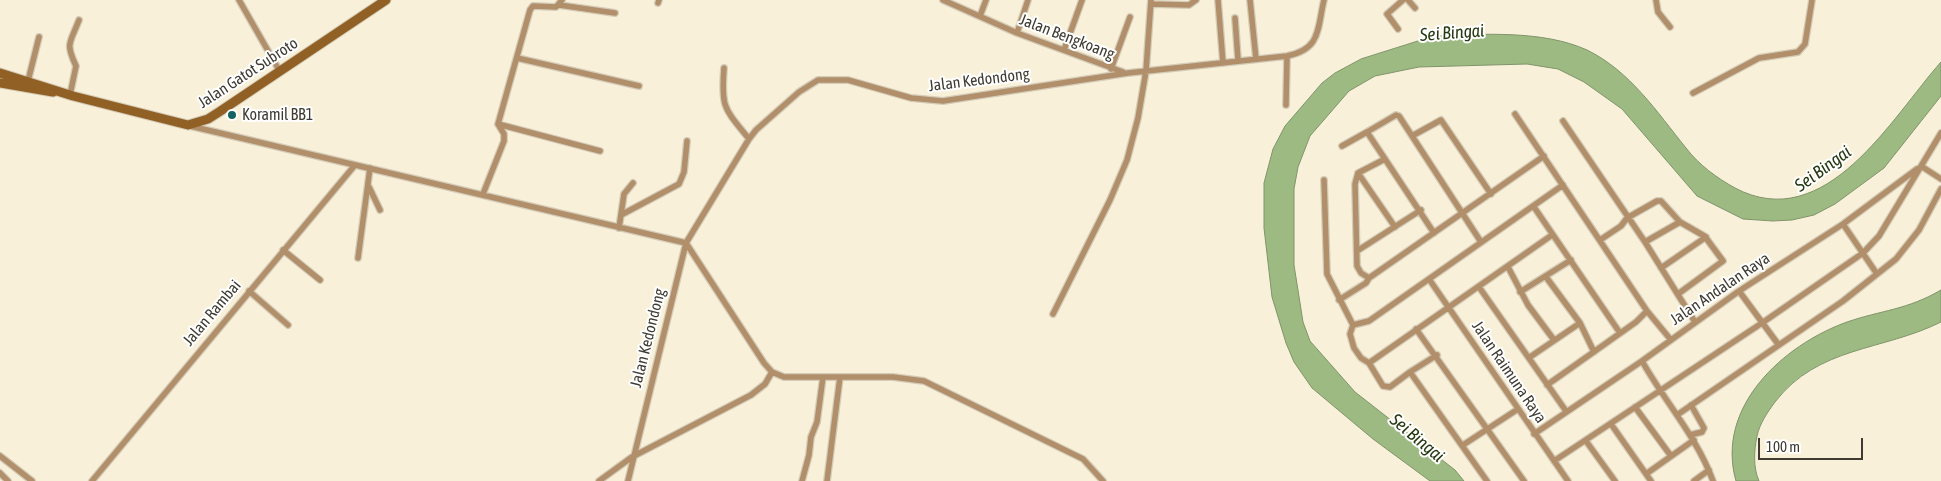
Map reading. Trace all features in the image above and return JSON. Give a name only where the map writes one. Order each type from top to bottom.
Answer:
[{"type":"main road","name":"Jalan Gatot Subroto","points":[[0,73],[68,94],[188,125],[213,116],[386,0]]},
{"type":"main road","points":[[0,82],[36,91],[68,94]]},
{"type":"street","points":[[239,0],[279,70]]},
{"type":"street","name":"Jalan Bengkoang","points":[[943,0],[1018,33],[1111,69],[1128,73]]},
{"type":"street","points":[[980,16],[986,0]]},
{"type":"street","points":[[1018,33],[1028,0]]},
{"type":"street","points":[[1064,50],[1082,0]]},
{"type":"street","points":[[1053,314],[1106,208],[1127,160],[1138,118],[1146,71],[1151,2],[1189,5],[1196,0]]},
{"type":"street","points":[[1218,0],[1223,63]]},
{"type":"street","points":[[1250,0],[1256,59]]},
{"type":"street","name":"Jalan Kedondong","points":[[628,481],[632,457],[686,242],[749,139],[756,130],[799,92],[818,80],[848,80],[911,98],[943,101],[1128,73],[1287,56],[1302,53],[1311,47],[1324,0]]},
{"type":"street","points":[[1398,29],[1387,14],[1402,0]]},
{"type":"street","points":[[1408,0],[1415,8]]},
{"type":"street","points":[[1656,0],[1658,12],[1670,27]]},
{"type":"street","points":[[1693,93],[1759,58],[1798,52],[1805,44],[1812,0]]},
{"type":"street","points":[[483,194],[504,141],[504,134],[498,124],[533,6],[556,7],[560,2],[615,12]]},
{"type":"street","points":[[1111,69],[1130,17]]},
{"type":"street","points":[[1235,18],[1238,60]]},
{"type":"street","points":[[68,94],[76,66],[70,56],[69,45],[79,20]]},
{"type":"street","points":[[28,81],[39,37]]},
{"type":"street","points":[[1286,105],[1287,56]]},
{"type":"street","points":[[517,58],[639,86]]},
{"type":"street","points":[[724,68],[723,90],[726,110],[749,139]]},
{"type":"street","points":[[1515,114],[1647,311],[1671,340]]},
{"type":"street","points":[[1342,146],[1397,115],[1481,242]]},
{"type":"street","points":[[1412,136],[1441,120],[1491,194]]},
{"type":"street","points":[[1563,121],[1645,242],[1695,322]]},
{"type":"street","points":[[498,124],[600,151]]},
{"type":"street","points":[[188,125],[619,228],[686,242],[736,321],[772,372],[784,377],[912,378],[924,381],[1083,458],[1103,481]]},
{"type":"street","points":[[1367,132],[1434,233]]},
{"type":"street","points":[[1554,461],[1611,424],[1658,390],[1762,323],[1863,253],[1879,236],[1941,133]]},
{"type":"street","points":[[621,215],[679,184],[684,172],[687,141]]},
{"type":"street","points":[[1339,300],[1366,283],[1369,278],[1462,215],[1544,156]]},
{"type":"street","points":[[1358,173],[1385,159]]},
{"type":"street","name":"Jalan Rambai","points":[[92,481],[355,165]]},
{"type":"street","points":[[1921,166],[1941,179]]},
{"type":"street","name":"Jalan Andalan Raya","points":[[1534,434],[1642,361],[1740,291],[1843,224],[1921,166]]},
{"type":"street","points":[[358,258],[364,207],[369,187],[370,168]]},
{"type":"street","points":[[1358,173],[1395,227]]},
{"type":"street","points":[[1358,173],[1355,195],[1357,266],[1361,273],[1369,278]]},
{"type":"street","points":[[1324,180],[1326,274],[1353,325],[1350,334],[1352,342],[1361,358],[1369,362],[1383,386],[1387,387],[1393,385],[1437,355]]},
{"type":"street","points":[[619,228],[624,194],[633,183]]},
{"type":"street","points":[[1353,325],[1369,320],[1563,185]]},
{"type":"street","points":[[369,187],[380,210]]},
{"type":"street","points":[[1677,415],[1843,301],[1896,259],[1911,241],[1941,189]]},
{"type":"street","points":[[1600,240],[1620,226],[1627,218],[1660,201],[1680,222],[1702,232],[1723,261],[1678,294]]},
{"type":"street","points":[[1534,207],[1620,333]]},
{"type":"street","points":[[1357,251],[1420,210]]},
{"type":"street","points":[[1645,242],[1680,222]]},
{"type":"street","points":[[1843,224],[1877,274]]},
{"type":"street","points":[[1369,362],[1552,235]]},
{"type":"street","points":[[1661,268],[1706,238]]},
{"type":"street","points":[[284,250],[320,280]]},
{"type":"street","points":[[1520,292],[1571,260]]},
{"type":"street","points":[[1508,267],[1520,292],[1554,340]]},
{"type":"street","points":[[1546,277],[1580,323],[1594,352]]},
{"type":"street","name":"Jalan Raimuna Raya","points":[[1428,279],[1568,481]]},
{"type":"street","points":[[1479,287],[1517,342],[1530,357],[1566,411]]},
{"type":"street","points":[[249,291],[288,325]]},
{"type":"street","points":[[1740,291],[1778,344]]},
{"type":"street","points":[[1547,385],[1620,333],[1647,311]]},
{"type":"street","points":[[1530,357],[1580,323]]},
{"type":"street","points":[[1416,329],[1437,355],[1524,481]]},
{"type":"street","points":[[1642,361],[1658,390],[1692,437],[1713,481]]},
{"type":"street","points":[[598,481],[632,457],[751,395],[765,384],[772,372]]},
{"type":"street","points":[[1410,372],[1487,481]]},
{"type":"street","points":[[802,481],[816,422],[823,377]]},
{"type":"street","points":[[827,481],[840,377]]},
{"type":"street","points":[[1646,474],[1671,456],[1692,437],[1702,432],[1704,428],[1691,405]]},
{"type":"street","points":[[1635,407],[1671,456]]},
{"type":"street","points":[[1463,445],[1518,409]]},
{"type":"street","points":[[1611,424],[1651,481]]},
{"type":"street","points":[[1586,441],[1615,481]]},
{"type":"street","points":[[0,456],[32,481]]},
{"type":"street","points":[[1694,481],[1709,470]]},
{"type":"street","points":[[0,473],[8,481]]},
{"type":"shaded area","name":"Sei Bingai","points":[[1492,34],[1532,36],[1551,39],[1587,50],[1617,69],[1630,81],[1642,93],[1691,154],[1709,171],[1735,188],[1768,199],[1799,196],[1827,184],[1854,164],[1878,139],[1941,62],[1941,96],[1884,168],[1835,204],[1814,215],[1792,220],[1773,221],[1743,219],[1697,196],[1622,109],[1584,82],[1558,69],[1527,64],[1419,67],[1375,76],[1349,91],[1310,136],[1298,167],[1294,189],[1294,265],[1303,322],[1310,341],[1355,392],[1455,470],[1464,481],[1430,481],[1373,439],[1312,388],[1294,362],[1272,297],[1264,228],[1264,183],[1273,149],[1285,126],[1322,83],[1335,73],[1361,59],[1434,36]]},
{"type":"shaded area","points":[[1941,290],[1941,322],[1897,339],[1831,360],[1811,370],[1792,384],[1772,406],[1758,431],[1755,459],[1759,481],[1736,481],[1732,454],[1735,428],[1745,404],[1760,382],[1778,363],[1800,346],[1823,332],[1847,322],[1917,302]]},
{"type":"place","name":"Koramil BB1","points":[[232,115]]}]
